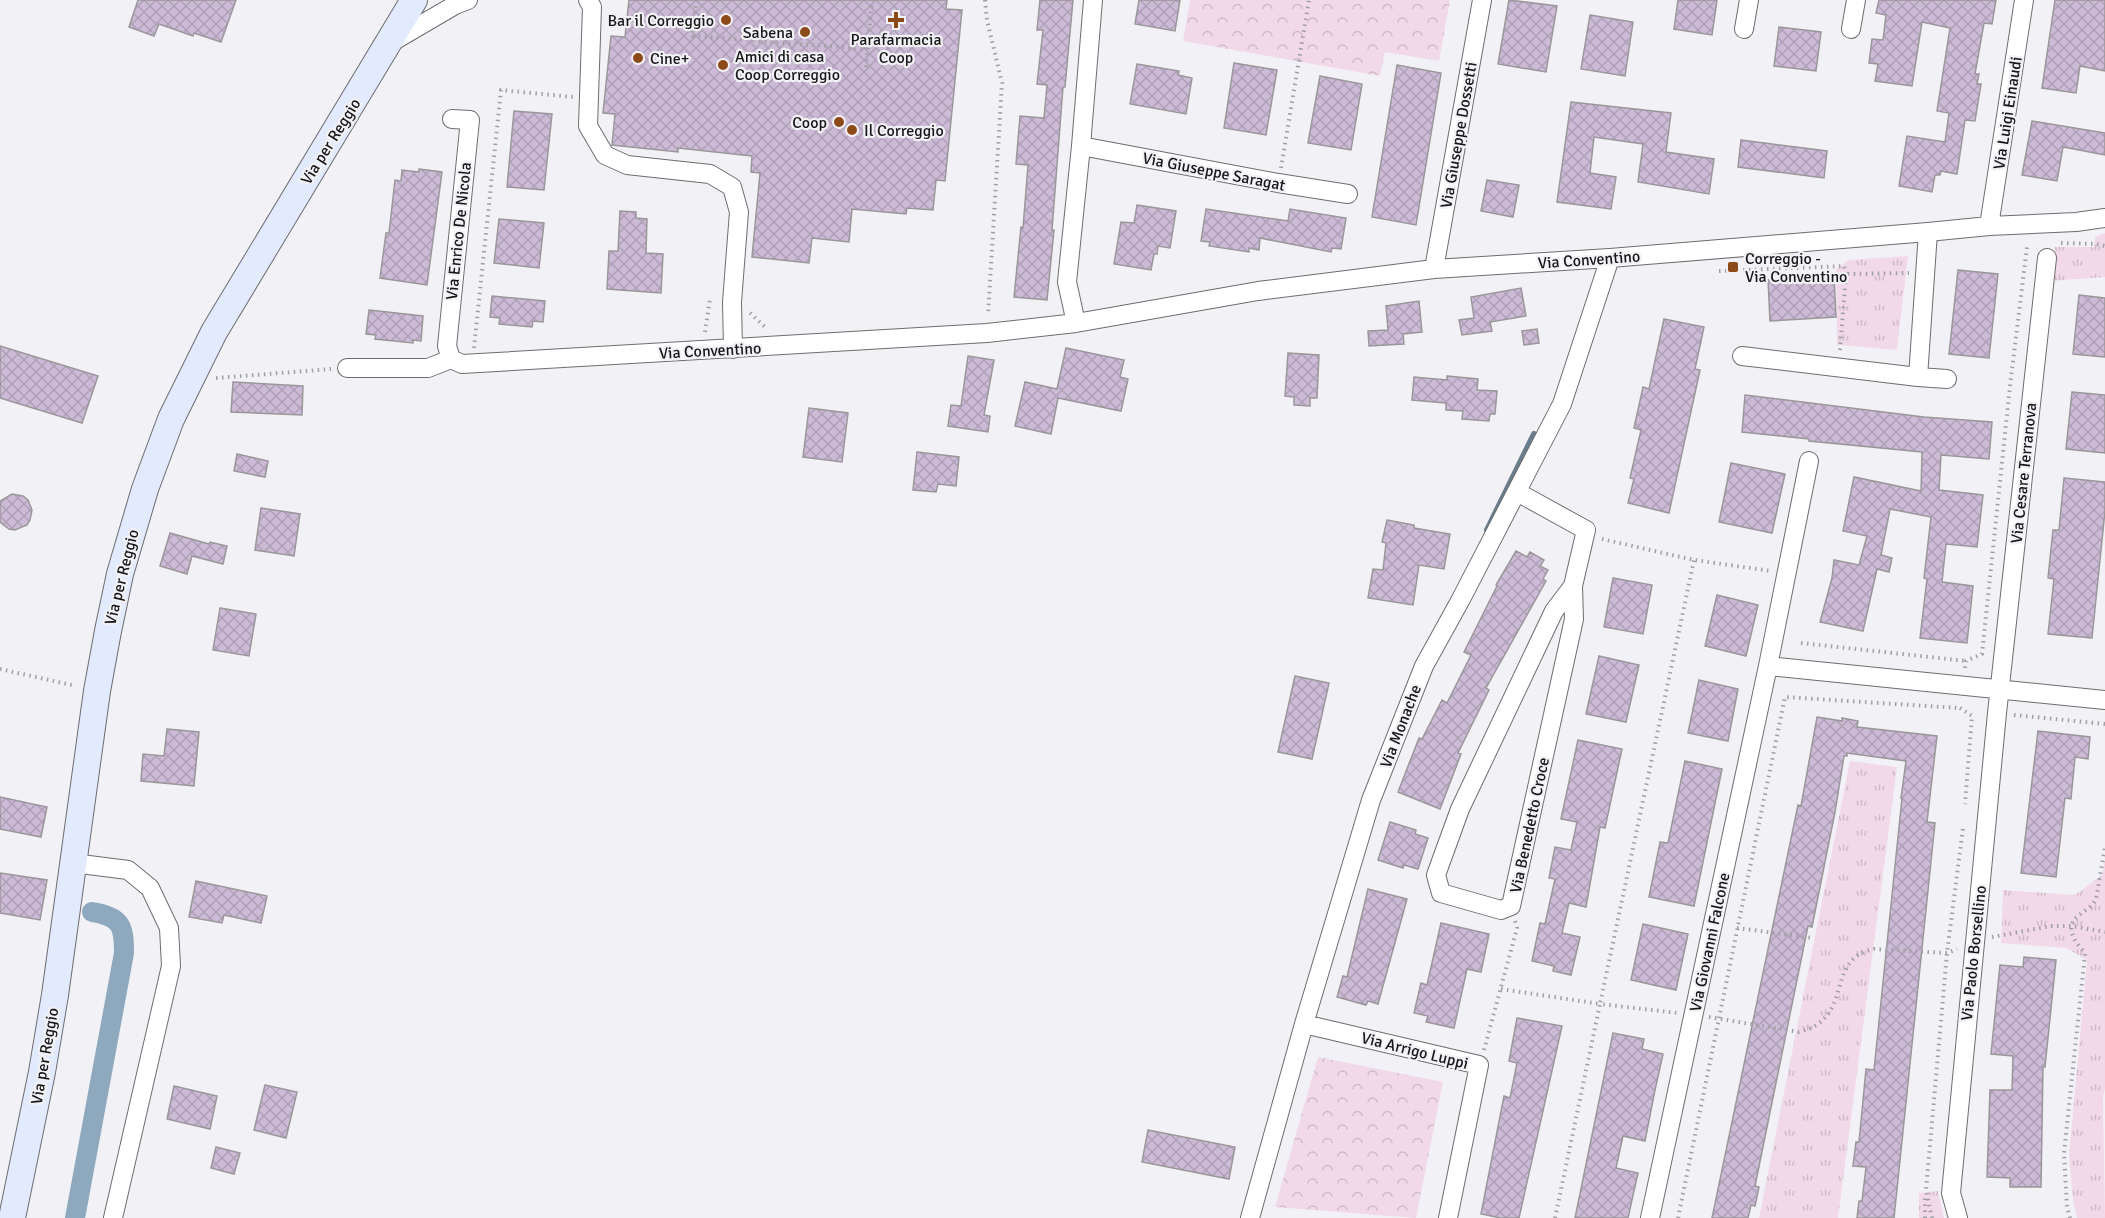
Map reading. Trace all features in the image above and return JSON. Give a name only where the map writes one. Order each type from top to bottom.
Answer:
[{"type":"main road","name":"Via per Reggio","points":[[12,1218],[42,1072],[97,691],[114,600],[137,517],[171,419],[228,307],[414,0]]},
{"type":"street","points":[[390,43],[455,5],[468,0]]},
{"type":"street","points":[[588,0],[592,7],[588,126],[605,155],[627,165],[710,174],[732,187],[739,212],[732,302],[733,349]]},
{"type":"street","points":[[1076,323],[1067,282],[1082,146],[1093,0]]},
{"type":"street","name":"Via Giuseppe Dossetti","points":[[1434,269],[1482,0]]},
{"type":"street","points":[[1744,29],[1749,0]]},
{"type":"street","points":[[1851,29],[1856,0]]},
{"type":"street","name":"Via Luigi Einaudi","points":[[1989,226],[2024,0]]},
{"type":"street","name":"Via Enrico De Nicola","points":[[451,359],[447,346],[470,120],[452,118]]},
{"type":"street","name":"Via Giuseppe Saragat","points":[[1082,146],[1348,194]]},
{"type":"street","name":"Via Conventino","points":[[347,368],[428,368],[451,359],[462,364],[987,333],[1076,323],[1258,291],[1434,269],[1610,258],[2105,218]]},
{"type":"street","points":[[1918,376],[1928,232]]},
{"type":"street","name":"Via Monache","points":[[1250,1218],[1304,1024],[1371,800],[1424,666],[1562,404],[1610,258]]},
{"type":"street","name":"Via Cesare Terranova","points":[[2000,688],[2047,258]]},
{"type":"street","points":[[1742,356],[1947,379]]},
{"type":"street","name":"Via Giovanni Falcone","points":[[1650,1218],[1768,666],[1809,461]]},
{"type":"street","points":[[1516,492],[1586,530]]},
{"type":"street","name":"Via Benedetto Croce","points":[[1573,586],[1554,611],[1460,809],[1436,875],[1441,893],[1501,910],[1511,906],[1574,619],[1573,586],[1586,530]]},
{"type":"street","points":[[1768,666],[2105,700]]},
{"type":"street","name":"Via Paolo Borsellino","points":[[1958,1218],[1952,1192],[1974,942],[2000,688]]},
{"type":"street","points":[[73,863],[128,870],[150,888],[169,928],[171,966],[113,1218]]},
{"type":"street","name":"Via Arrigo Luppi","points":[[1304,1024],[1479,1065],[1448,1218]]},
{"type":"path","points":[[696,0],[693,36],[867,48]]},
{"type":"path","points":[[866,67],[872,0]]},
{"type":"path","points":[[985,0],[987,20],[1002,82],[987,333]]},
{"type":"path","points":[[1278,183],[1310,0]]},
{"type":"path","points":[[485,348],[474,349],[501,90],[577,98]]},
{"type":"path","points":[[2075,243],[2105,246]]},
{"type":"path","points":[[1801,643],[1966,661],[1982,654],[2027,247]]},
{"type":"path","points":[[1719,271],[1844,266],[1846,274],[1839,368]]},
{"type":"path","points":[[1846,274],[1925,273]]},
{"type":"path","points":[[704,335],[710,299]]},
{"type":"path","points":[[189,380],[347,368]]},
{"type":"path","points":[[1586,530],[1606,541],[1694,560],[1786,573]]},
{"type":"path","points":[[1555,1218],[1694,560]]},
{"type":"path","points":[[1959,708],[1966,661]]},
{"type":"path","points":[[0,669],[97,691]]},
{"type":"path","points":[[1678,1218],[1785,697],[1959,708],[1972,716],[1997,713],[2105,724]]},
{"type":"path","points":[[1965,804],[1972,716]]},
{"type":"path","points":[[1925,1218],[1947,953],[1963,828]]},
{"type":"path","points":[[2070,1218],[2067,1207],[2064,1153],[2085,954],[2074,938],[2072,926],[2074,918],[2093,907],[2105,848]]},
{"type":"path","points":[[1479,1065],[1517,928],[1511,906]]},
{"type":"path","points":[[1501,989],[1718,1018],[1799,1032],[1813,1028],[1826,1019],[1844,971],[1850,962],[1867,950],[1947,953],[1974,942],[2026,929],[2072,926],[2105,932]]},
{"type":"path","points":[[1737,928],[1813,938]]},
{"type":"path","points":[[1926,1190],[1932,1218]]},
{"type":"green space","points":[[1190,0],[1450,0],[1439,61],[1385,52],[1380,76],[1183,41]]},
{"type":"green space","points":[[2105,233],[2105,277],[2049,281],[2055,247],[2094,247],[2095,237]]},
{"type":"green space","points":[[1908,256],[1897,350],[1837,345],[1836,269],[1849,260]]},
{"type":"green space","points":[[1850,761],[1897,767],[1838,1218],[1759,1218]]},
{"type":"green space","points":[[2105,860],[2105,1088],[2103,1097],[2105,1218],[2077,1218],[2073,1201],[2069,1155],[2087,960],[2066,948],[2001,943],[2003,890],[2075,895],[2102,875]]},
{"type":"green space","points":[[1318,1057],[1443,1082],[1416,1218],[1275,1207]]},
{"type":"green space","points":[[1938,1191],[1944,1218],[1919,1218],[1919,1193]]},
{"type":"building","points":[[138,0],[236,0],[221,42],[194,33],[193,36],[159,24],[154,36],[129,27]]},
{"type":"building","name":"Il Correggio","points":[[629,0],[947,0],[946,9],[962,10],[945,181],[936,180],[933,210],[907,208],[906,214],[852,209],[849,242],[812,238],[809,263],[752,257],[760,173],[751,172],[752,156],[678,148],[678,152],[612,145],[615,114],[603,113],[611,36],[625,37]]},
{"type":"building","points":[[1040,0],[1073,0],[1065,87],[1063,87],[1047,300],[1014,297],[1028,165],[1016,164],[1020,116],[1044,118],[1047,85],[1037,84],[1043,30],[1037,30]]},
{"type":"building","points":[[1139,0],[1180,0],[1175,31],[1135,24]]},
{"type":"building","points":[[1509,0],[1557,6],[1546,72],[1498,64]]},
{"type":"building","points":[[1678,0],[1717,0],[1712,35],[1674,29]]},
{"type":"building","points":[[1879,0],[1996,0],[1992,24],[1984,23],[1975,74],[1979,74],[1977,84],[1981,84],[1975,121],[1965,120],[1957,174],[1941,171],[1940,175],[1935,175],[1932,192],[1899,186],[1907,136],[1945,142],[1949,113],[1937,111],[1950,28],[1922,22],[1912,86],[1875,81],[1878,64],[1869,63],[1872,39],[1883,40],[1886,15],[1876,13]]},
{"type":"building","points":[[2055,0],[2105,0],[2105,71],[2080,66],[2076,93],[2042,88]]},
{"type":"building","points":[[1590,15],[1633,22],[1625,76],[1581,69]]},
{"type":"building","points":[[1779,27],[1821,32],[1816,71],[1774,66]]},
{"type":"building","points":[[1234,63],[1277,70],[1266,135],[1224,128]]},
{"type":"building","points":[[1137,64],[1179,71],[1178,75],[1192,78],[1186,114],[1130,104]]},
{"type":"building","points":[[1397,65],[1441,73],[1416,225],[1372,217]]},
{"type":"building","points":[[1320,76],[1362,84],[1351,150],[1308,143]]},
{"type":"building","points":[[1571,102],[1671,113],[1666,152],[1714,159],[1709,194],[1638,182],[1643,144],[1594,137],[1590,173],[1616,177],[1611,209],[1557,202]]},
{"type":"building","points":[[514,111],[552,114],[544,190],[507,187]]},
{"type":"building","points":[[2032,121],[2105,133],[2105,155],[2063,147],[2057,181],[2022,175]]},
{"type":"building","points":[[1741,140],[1827,151],[1824,178],[1738,167]]},
{"type":"building","points":[[419,169],[442,172],[427,285],[380,278],[386,233],[389,233],[395,180],[401,181],[402,170],[419,172]]},
{"type":"building","points":[[1487,180],[1519,185],[1513,217],[1481,211]]},
{"type":"building","points":[[1137,205],[1176,211],[1170,248],[1158,246],[1151,270],[1114,264],[1121,222],[1134,223]]},
{"type":"building","points":[[1206,209],[1288,221],[1290,209],[1346,218],[1341,249],[1332,248],[1331,252],[1260,238],[1259,250],[1249,248],[1249,252],[1209,246],[1210,242],[1201,241]]},
{"type":"building","points":[[620,211],[636,212],[636,218],[647,219],[646,253],[663,254],[661,293],[607,289],[609,251],[618,251]]},
{"type":"building","points":[[499,219],[544,223],[539,268],[494,263]]},
{"type":"building","points":[[1958,270],[1998,274],[1989,358],[1949,354]]},
{"type":"building","points":[[1834,276],[1836,317],[1770,321],[1768,280]]},
{"type":"building","points":[[1521,288],[1526,316],[1490,322],[1492,331],[1462,335],[1459,320],[1474,318],[1471,297]]},
{"type":"building","points":[[2079,295],[2105,298],[2105,357],[2073,354]]},
{"type":"building","points":[[492,296],[545,301],[543,322],[533,321],[532,327],[499,324],[500,318],[490,317]]},
{"type":"building","points":[[1419,301],[1422,332],[1403,334],[1404,344],[1369,346],[1368,331],[1388,330],[1386,306]]},
{"type":"building","points":[[369,310],[423,316],[421,341],[413,340],[413,343],[375,339],[376,335],[366,334]]},
{"type":"building","points":[[1664,319],[1704,327],[1695,369],[1700,370],[1669,513],[1628,503],[1634,479],[1630,478],[1641,430],[1634,428],[1643,387],[1649,389]]},
{"type":"building","points":[[1537,329],[1539,343],[1524,345],[1522,331]]},
{"type":"building","points":[[0,346],[98,376],[82,423],[0,398]]},
{"type":"building","points":[[1066,348],[1124,360],[1120,377],[1128,379],[1121,411],[1058,398],[1051,434],[1015,426],[1025,382],[1057,389]]},
{"type":"building","points":[[1288,353],[1319,355],[1317,398],[1310,398],[1310,406],[1294,405],[1294,397],[1285,396]]},
{"type":"building","points":[[968,356],[994,360],[984,415],[990,416],[988,432],[948,426],[951,405],[961,406]]},
{"type":"building","points":[[1447,376],[1478,379],[1477,390],[1497,391],[1495,414],[1490,414],[1489,421],[1462,419],[1463,411],[1446,410],[1446,403],[1412,400],[1414,377],[1447,380]]},
{"type":"building","points":[[233,382],[303,386],[302,415],[231,412]]},
{"type":"building","points":[[2072,392],[2105,395],[2105,453],[2066,449]]},
{"type":"building","points":[[1745,395],[1924,417],[1992,422],[1989,459],[1941,455],[1939,490],[1983,495],[1977,547],[1946,544],[1942,582],[1973,586],[1967,643],[1920,638],[1931,517],[1890,509],[1881,555],[1892,558],[1889,572],[1877,569],[1863,631],[1820,622],[1832,578],[1834,560],[1859,565],[1867,536],[1843,531],[1854,477],[1921,491],[1922,452],[1742,432]]},
{"type":"building","points":[[809,408],[848,413],[842,462],[803,457]]},
{"type":"building","points":[[917,452],[959,457],[956,486],[938,484],[936,492],[913,490]]},
{"type":"building","points":[[237,454],[268,461],[265,477],[234,471]]},
{"type":"building","points":[[1731,463],[1785,474],[1772,533],[1719,522]]},
{"type":"building","points":[[2064,478],[2105,482],[2105,511],[2092,638],[2048,634],[2054,579],[2048,578],[2053,530],[2059,530]]},
{"type":"building","points":[[12,494],[23,496],[28,500],[32,510],[27,525],[15,530],[9,529],[0,522],[0,501]]},
{"type":"building","points":[[261,508],[300,514],[294,556],[255,550]]},
{"type":"building","points":[[1387,520],[1414,525],[1414,528],[1450,534],[1444,569],[1419,565],[1413,605],[1368,598],[1373,569],[1383,570],[1386,543],[1382,542]]},
{"type":"building","points":[[170,533],[209,544],[210,542],[227,546],[223,564],[192,556],[187,574],[160,566]]},
{"type":"building","points":[[1516,551],[1527,557],[1530,552],[1544,560],[1540,566],[1548,570],[1543,579],[1546,581],[1486,688],[1489,690],[1458,753],[1461,754],[1440,809],[1398,792],[1419,738],[1422,739],[1442,700],[1447,703],[1471,655],[1464,652],[1496,585]]},
{"type":"building","points":[[1613,578],[1652,585],[1643,634],[1604,627]]},
{"type":"building","points":[[1717,595],[1758,605],[1746,656],[1705,646]]},
{"type":"building","points":[[220,608],[256,614],[249,656],[213,650]]},
{"type":"building","points":[[1599,656],[1639,665],[1626,722],[1586,714]]},
{"type":"building","points":[[1295,676],[1329,683],[1312,759],[1278,752]]},
{"type":"building","points":[[1699,680],[1738,689],[1728,741],[1688,733]]},
{"type":"building","points":[[1817,717],[1858,721],[1857,727],[1937,736],[1927,822],[1935,823],[1894,1218],[1857,1218],[1859,1201],[1862,1201],[1866,1167],[1853,1166],[1856,1142],[1859,1142],[1866,1069],[1874,1070],[1906,761],[1847,753],[1847,756],[1844,756],[1812,927],[1808,926],[1755,1186],[1759,1187],[1755,1206],[1751,1205],[1748,1218],[1712,1218],[1798,805],[1801,806]]},
{"type":"building","points":[[167,729],[199,732],[194,786],[141,781],[143,754],[164,756]]},
{"type":"building","points":[[2038,731],[2090,737],[2088,759],[2075,757],[2071,799],[2065,798],[2056,877],[2021,873]]},
{"type":"building","points":[[1578,740],[1622,749],[1605,828],[1600,827],[1586,907],[1569,903],[1562,933],[1580,937],[1571,975],[1553,971],[1554,966],[1532,961],[1540,923],[1545,924],[1555,879],[1549,878],[1555,847],[1571,850],[1577,822],[1561,819]]},
{"type":"building","points":[[1685,761],[1722,769],[1694,906],[1649,897],[1660,842],[1668,843]]},
{"type":"building","points":[[0,797],[47,807],[41,837],[0,829]]},
{"type":"building","points":[[1390,822],[1416,830],[1415,834],[1428,838],[1418,869],[1404,865],[1403,868],[1378,860]]},
{"type":"building","points":[[0,873],[47,880],[40,920],[0,913]]},
{"type":"building","points":[[196,881],[267,896],[261,923],[224,915],[222,923],[189,917]]},
{"type":"building","points":[[1368,889],[1407,899],[1378,1004],[1368,1001],[1366,1005],[1337,997],[1343,976],[1347,977]]},
{"type":"building","points":[[1441,923],[1489,934],[1481,972],[1467,969],[1454,1028],[1426,1022],[1428,1016],[1414,1013],[1421,983],[1427,985]]},
{"type":"building","points":[[1643,924],[1688,934],[1676,990],[1631,980]]},
{"type":"building","points":[[2024,957],[2056,960],[2045,1067],[2043,1067],[2041,1187],[2010,1187],[2010,1178],[1987,1177],[1990,1090],[2012,1090],[2013,1056],[1991,1054],[2000,965],[2023,967]]},
{"type":"building","points":[[1517,1018],[1562,1026],[1519,1218],[1501,1218],[1481,1214],[1504,1096],[1510,1098],[1517,1063],[1509,1061]]},
{"type":"building","points":[[1613,1033],[1644,1039],[1642,1049],[1663,1054],[1645,1141],[1623,1136],[1616,1168],[1638,1173],[1628,1218],[1575,1218]]},
{"type":"building","points":[[265,1085],[297,1092],[286,1138],[254,1130]]},
{"type":"building","points":[[174,1086],[217,1096],[210,1129],[167,1119]]},
{"type":"building","points":[[1148,1130],[1235,1147],[1229,1179],[1142,1162]]},
{"type":"building","points":[[216,1147],[240,1153],[234,1174],[211,1168]]},
{"type":"waterway","points":[[1487,530],[1534,434]]},
{"type":"waterway","points":[[75,1218],[124,953],[122,929],[119,924],[109,917],[92,912]]},
{"type":"place","name":"Bar il Correggio","points":[[726,20]]},
{"type":"place","name":"Parafarmacia Coop","points":[[896,20]]},
{"type":"place","name":"Sabena","points":[[805,32]]},
{"type":"place","name":"Cine+","points":[[638,58]]},
{"type":"place","name":"Amici di casa Coop Correggio","points":[[723,65]]},
{"type":"place","name":"Coop","points":[[839,122]]},
{"type":"place","name":"Il Correggio","points":[[852,130]]},
{"type":"place","name":"Correggio - Via Conventino","points":[[1733,267]]}]
